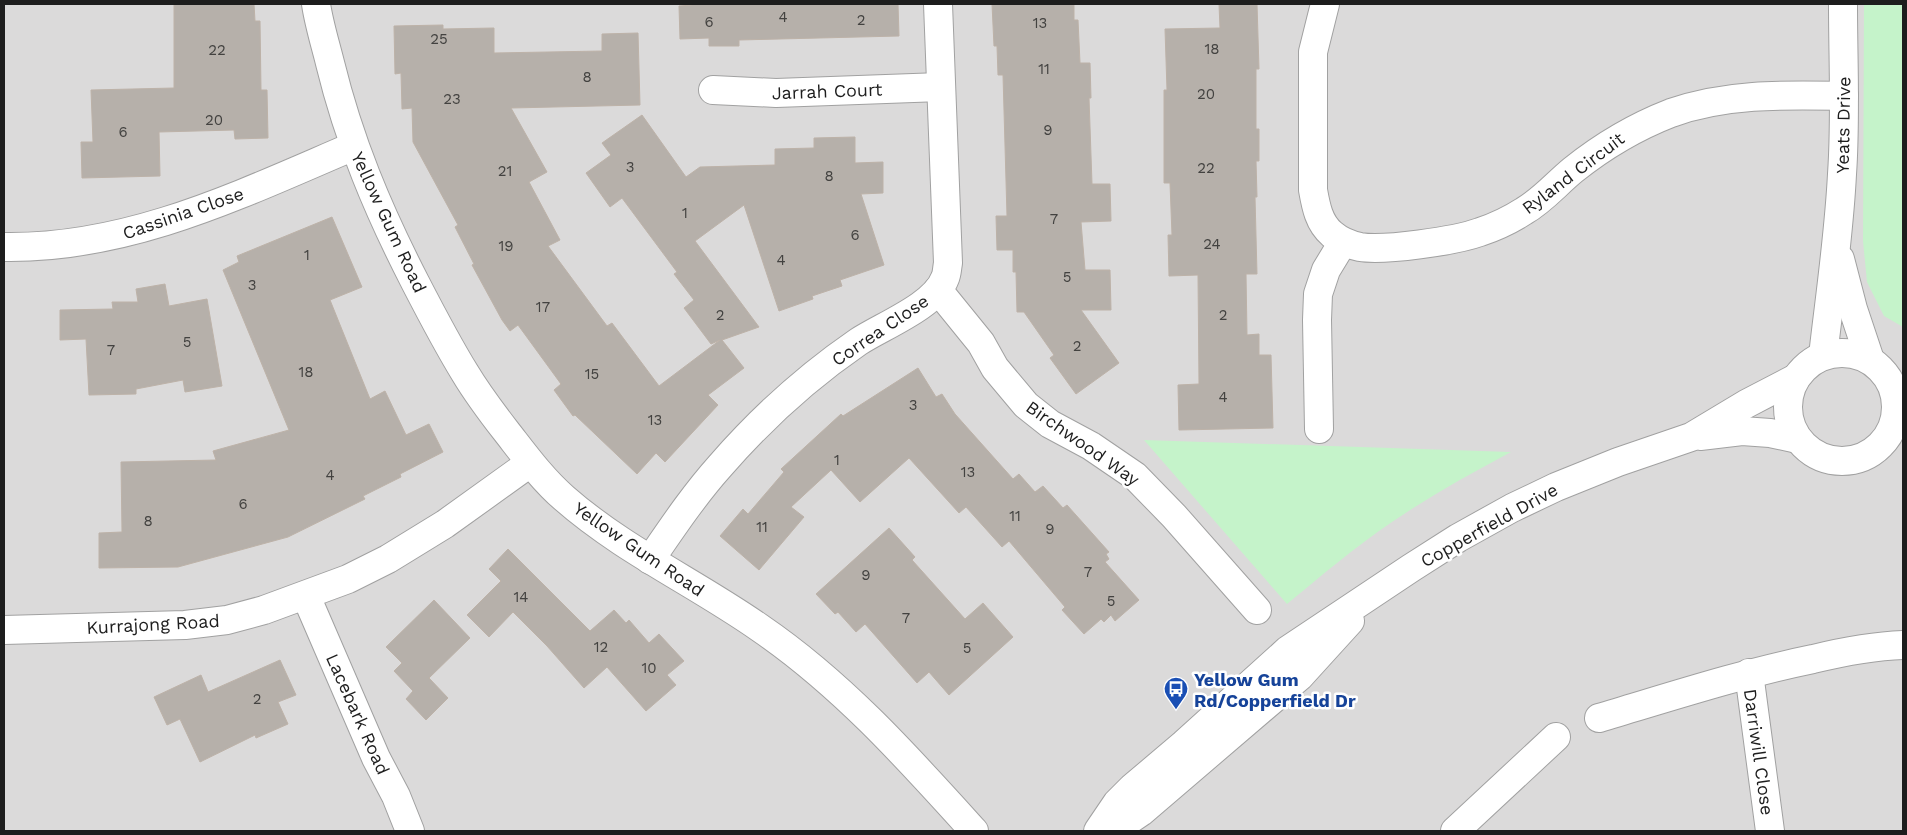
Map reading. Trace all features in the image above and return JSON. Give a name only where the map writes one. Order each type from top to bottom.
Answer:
[{"type":"street","name":"Yellow Gum Road","points":[[316,4],[335,83],[354,146],[393,238],[439,328],[466,375],[530,463],[562,497],[599,526],[650,560],[761,628],[811,668],[864,712],[974,831]]},
{"type":"street","name":"Correa Close","points":[[650,560],[685,510],[719,467],[755,428],[821,370],[858,342],[928,300],[938,290],[945,278],[948,263],[938,4]]},
{"type":"street","name":"Ryland Circuit","points":[[1325,4],[1313,52],[1313,190],[1321,222],[1343,242],[1360,247],[1377,248],[1443,241],[1478,233],[1505,222],[1549,194],[1571,172],[1600,149],[1632,130],[1672,113],[1707,102],[1741,97],[1844,96]]},
{"type":"street","name":"Yeats Drive","points":[[1823,356],[1837,246],[1842,173],[1844,96],[1843,4]]},
{"type":"street","name":"Jarrah Court","points":[[713,90],[776,93],[941,87]]},
{"type":"street","name":"Cassinia Close","points":[[4,247],[81,242],[136,231],[189,214],[354,146]]},
{"type":"street","points":[[1319,428],[1316,320],[1318,294],[1326,270],[1343,242]]},
{"type":"street","name":"Yeats Drive","points":[[1837,246],[1853,310],[1884,366]]},
{"type":"street","name":"Birchwood Way","points":[[938,290],[981,343],[995,368],[1026,405],[1050,424],[1091,446],[1135,476],[1174,516],[1257,610]]},
{"type":"street","points":[[1839,352],[1855,354],[1884,366],[1895,397],[1896,413],[1891,429],[1893,438],[1855,460],[1840,461],[1824,458],[1810,450],[1798,439],[1791,425],[1788,409],[1790,393],[1796,378],[1808,365],[1823,356],[1839,352]]},
{"type":"street","name":"Copperfield Drive","points":[[1098,831],[1117,803],[1132,788],[1288,650],[1458,538],[1512,508],[1556,487],[1618,462],[1691,437],[1746,404],[1796,378]]},
{"type":"street","name":"Copperfield Drive","points":[[1691,437],[1742,431],[1770,433],[1798,439]]},
{"type":"street","name":"Kurrajong Road","points":[[4,630],[185,625],[227,620],[264,610],[348,579],[388,559],[445,524],[530,463]]},
{"type":"street","name":"Copperfield Drive","points":[[1113,831],[1141,812],[1300,676],[1376,592]]},
{"type":"street","name":"Lacebark Road","points":[[306,596],[376,758],[396,796],[410,831]]},
{"type":"street","name":"Darriwill Close","points":[[1599,718],[1749,673],[1835,654],[1884,646],[1903,645]]},
{"type":"street","name":"Darriwill Close","points":[[1749,673],[1770,831]]},
{"type":"street","points":[[1455,831],[1556,737]]},
{"type":"shaded area","points":[[4,4],[1903,4],[1903,831],[4,831]]},
{"type":"green space","points":[[1864,4],[1903,4],[1903,327],[1884,316],[1867,282],[1863,241]]},
{"type":"green space","points":[[1144,440],[1511,452],[1421,503],[1392,522],[1351,552],[1287,604]]},
{"type":"building","points":[[174,4],[254,4],[255,21],[260,21],[261,90],[267,90],[268,138],[235,139],[234,130],[159,132],[160,176],[82,178],[81,142],[93,142],[91,90],[174,88]]},
{"type":"building","points":[[692,4],[898,4],[899,36],[739,40],[739,46],[709,46],[709,38],[680,39],[679,6]]},
{"type":"building","points":[[992,4],[1074,4],[1074,20],[1078,20],[1080,63],[1090,63],[1091,98],[1089,98],[1092,184],[1110,184],[1111,221],[1081,222],[1085,270],[1110,270],[1111,310],[1081,310],[1119,363],[1076,394],[1050,358],[1054,355],[1024,312],[1017,312],[1016,272],[1013,272],[1013,250],[997,250],[996,216],[1007,216],[1003,75],[998,75],[997,46],[994,46]]},
{"type":"building","points":[[1219,4],[1257,4],[1259,69],[1256,69],[1256,129],[1259,129],[1259,161],[1256,161],[1257,197],[1255,197],[1257,274],[1246,274],[1247,335],[1259,334],[1259,355],[1271,355],[1273,428],[1179,430],[1178,385],[1199,384],[1198,275],[1169,276],[1168,235],[1172,235],[1170,183],[1164,183],[1164,90],[1167,90],[1165,29],[1220,28]]},
{"type":"building","points":[[443,25],[443,29],[494,28],[494,53],[602,51],[602,34],[638,33],[640,105],[511,108],[547,172],[529,182],[560,240],[548,246],[607,326],[612,323],[659,386],[720,340],[711,344],[684,308],[694,300],[674,274],[677,272],[622,198],[610,207],[586,173],[611,155],[602,143],[642,115],[686,177],[700,167],[775,165],[775,149],[814,148],[814,138],[855,137],[855,163],[883,162],[883,193],[861,194],[884,265],[840,280],[842,286],[812,296],[813,299],[779,311],[744,205],[695,241],[759,327],[722,340],[744,368],[708,395],[718,405],[665,462],[656,453],[637,474],[575,415],[573,416],[554,390],[561,384],[518,325],[510,331],[502,320],[472,265],[474,264],[455,227],[458,225],[413,142],[412,108],[402,109],[401,73],[395,74],[394,26]]},
{"type":"building","points":[[332,217],[362,287],[330,300],[370,399],[385,391],[406,435],[429,424],[443,452],[400,474],[401,477],[363,496],[365,499],[288,537],[178,567],[99,568],[99,533],[122,532],[121,462],[216,460],[213,451],[289,430],[223,270],[239,262],[237,256]]},
{"type":"building","points":[[165,284],[169,306],[207,299],[222,386],[185,392],[183,380],[136,389],[136,394],[89,395],[86,339],[60,340],[60,310],[113,309],[112,302],[138,302],[136,289]]},
{"type":"building","points":[[918,368],[936,397],[942,394],[955,414],[1013,479],[1019,474],[1035,492],[1043,486],[1063,508],[1067,505],[1109,552],[1106,554],[1109,559],[1105,562],[1139,600],[1115,621],[1111,615],[1104,622],[1101,619],[1084,634],[1062,610],[1065,607],[1009,541],[1002,547],[966,507],[959,513],[909,458],[860,502],[831,470],[791,507],[804,517],[759,570],[720,536],[743,509],[748,514],[784,472],[781,469],[841,414],[843,416]]},
{"type":"building","points":[[889,528],[915,557],[912,560],[965,619],[983,603],[1013,637],[949,695],[929,672],[917,683],[865,624],[856,632],[838,612],[835,614],[816,594]]},
{"type":"building","points":[[508,549],[590,631],[614,610],[626,623],[629,620],[649,643],[659,634],[684,661],[667,675],[676,685],[646,711],[607,667],[584,688],[547,646],[513,612],[489,637],[467,615],[501,581],[489,569]]},
{"type":"building","points":[[434,600],[470,638],[429,678],[448,698],[426,720],[406,699],[413,691],[394,671],[402,663],[386,647]]},
{"type":"building","points":[[280,660],[296,695],[278,702],[288,724],[256,738],[255,735],[200,762],[180,719],[167,725],[154,697],[201,675],[208,692]]},
{"type":"place","name":"Yellow Gum Rd/Copperfield Dr","points":[[1176,710]]}]
